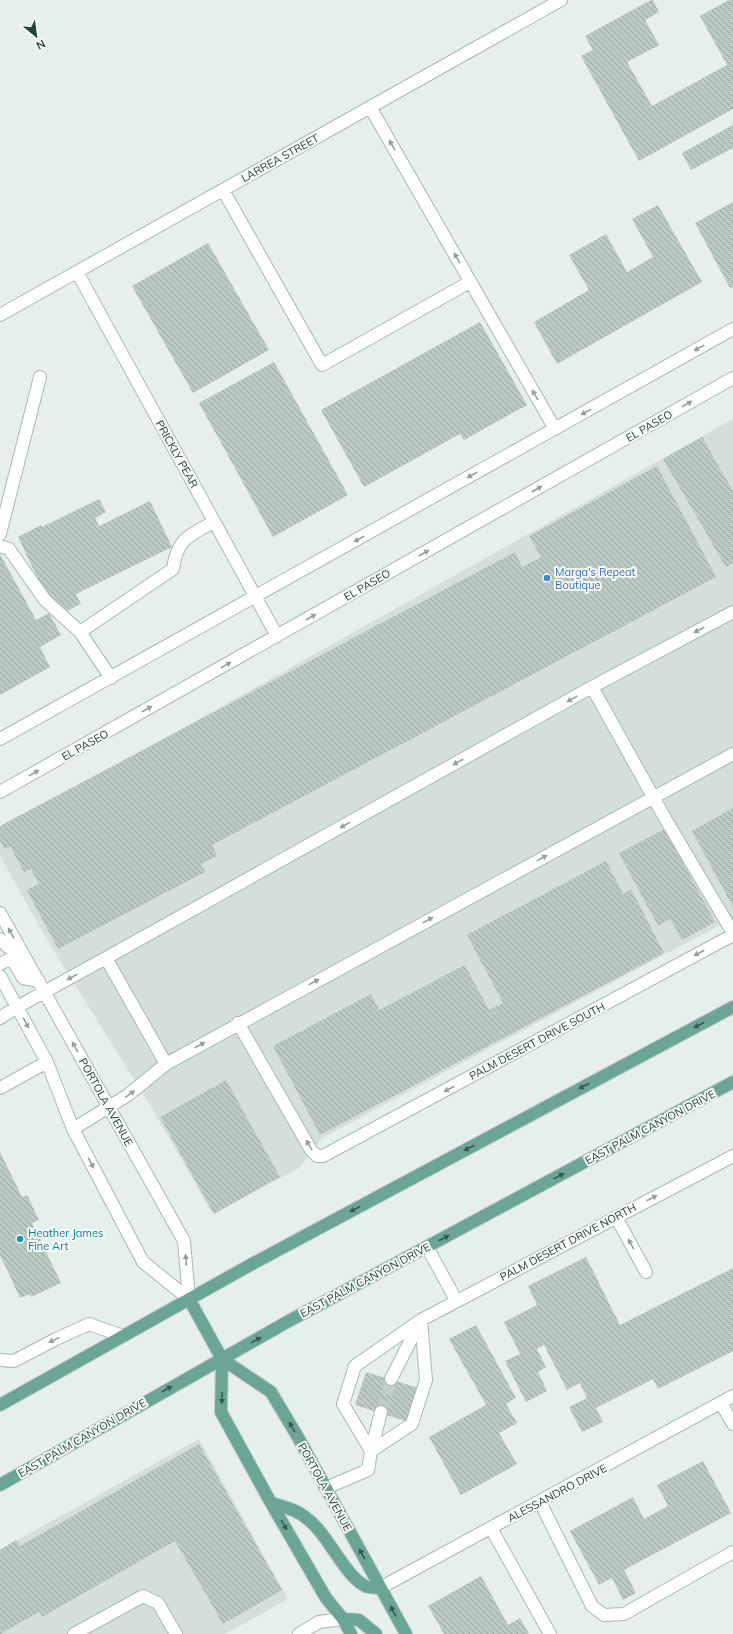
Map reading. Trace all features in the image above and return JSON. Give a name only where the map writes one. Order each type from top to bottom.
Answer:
[{"type":"main road","points":[[0,1405],[189,1299],[733,1007]]},
{"type":"main road","name":"EAST PALM CANYON DRIVE","points":[[0,1485],[222,1359],[733,1082]]},
{"type":"main road","name":"PORTOLA AVENUE","points":[[189,1299],[222,1359],[271,1392],[326,1488],[406,1634]]},
{"type":"main road","name":"PORTOLA AVENUE","points":[[222,1359],[221,1412],[326,1598],[343,1619],[351,1634]]},
{"type":"main road","points":[[272,1504],[293,1509],[306,1517],[316,1527],[353,1575],[366,1586],[380,1588]]},
{"type":"main road","points":[[343,1619],[359,1620],[376,1634]]},
{"type":"street","name":"LARREA STREET","points":[[0,315],[561,0]]},
{"type":"street","points":[[370,107],[555,429]]},
{"type":"street","points":[[223,190],[322,365],[470,282]]},
{"type":"street","name":"PRICKLY PEAR","points":[[77,272],[277,636]]},
{"type":"street","points":[[0,739],[733,329]]},
{"type":"street","points":[[0,534],[40,377]]},
{"type":"street","name":"EL PASEO","points":[[1,791],[732,381]]},
{"type":"street","points":[[80,632],[173,569],[175,554],[182,542],[190,535],[214,522]]},
{"type":"street","points":[[0,546],[9,549],[45,600],[80,632],[111,678]]},
{"type":"street","points":[[0,1018],[17,1007],[592,688],[733,612]]},
{"type":"street","points":[[592,688],[733,934]]},
{"type":"street","points":[[73,1129],[128,1095],[166,1064],[238,1023],[733,754]]},
{"type":"street","name":"PORTOLA AVENUE","points":[[0,913],[184,1241],[189,1299]]},
{"type":"street","name":"PALM DESERT DRIVE SOUTH","points":[[238,1023],[314,1154],[317,1156],[323,1156],[341,1148],[733,934]]},
{"type":"street","points":[[0,939],[8,947],[24,956]]},
{"type":"street","points":[[106,958],[166,1064]]},
{"type":"street","points":[[0,964],[10,959],[13,961],[23,978],[39,981]]},
{"type":"street","name":"PORTOLA AVENUE","points":[[0,976],[47,1062],[73,1129],[143,1262],[189,1299]]},
{"type":"street","points":[[2,1083],[47,1062]]},
{"type":"street","name":"PALM DESERT DRIVE NORTH","points":[[371,1451],[343,1404],[355,1366],[421,1320],[456,1300],[733,1156]]},
{"type":"street","points":[[616,1217],[646,1272]]},
{"type":"street","points":[[427,1247],[456,1300]]},
{"type":"street","points":[[391,1379],[421,1320]]},
{"type":"street","points":[[371,1451],[412,1424],[426,1380],[421,1320]]},
{"type":"street","points":[[0,1360],[14,1361],[89,1324],[123,1336]]},
{"type":"street","name":"ALESSANDRO DRIVE","points":[[380,1588],[733,1396]]},
{"type":"street","points":[[721,1403],[733,1424]]},
{"type":"street","points":[[326,1488],[368,1470],[371,1451],[381,1412]]},
{"type":"street","points":[[540,1502],[592,1606],[604,1615],[624,1614],[733,1552]]},
{"type":"street","points":[[491,1528],[550,1634]]},
{"type":"street","points":[[74,1634],[90,1630],[143,1596],[158,1603],[176,1634]]},
{"type":"street","points":[[299,1634],[320,1622],[343,1619]]},
{"type":"shaded area","points":[[733,419],[733,918],[322,1138],[299,1168],[212,1213],[153,1110],[49,943],[0,856],[0,832]]},
{"type":"shaded area","points":[[199,1439],[288,1599],[225,1634],[0,1634],[0,1550]]},
{"type":"building","points":[[653,0],[659,12],[645,20],[659,45],[627,62],[652,106],[727,65],[700,16],[729,0],[733,0],[733,109],[639,161],[581,56],[593,50],[585,36]]},
{"type":"building","points":[[733,125],[733,148],[691,170],[682,153]]},
{"type":"building","points":[[733,202],[733,287],[730,288],[695,223]]},
{"type":"building","points":[[658,205],[702,282],[557,364],[534,322],[589,290],[569,255],[606,234],[627,272],[653,257],[632,219]]},
{"type":"building","points":[[208,243],[269,350],[193,393],[132,286]]},
{"type":"building","points":[[480,322],[527,405],[464,440],[460,434],[364,487],[321,410]]},
{"type":"building","points":[[274,362],[348,495],[273,537],[199,403]]},
{"type":"building","points":[[702,437],[733,491],[733,563],[726,567],[663,459]]},
{"type":"building","points":[[657,466],[716,577],[212,845],[217,856],[201,864],[205,872],[58,949],[27,890],[39,884],[31,869],[24,872],[10,846],[4,849],[0,840],[0,826],[515,552],[522,567],[541,557],[529,536]]},
{"type":"building","points":[[99,499],[106,512],[95,518],[99,526],[150,501],[172,547],[76,594],[81,604],[56,616],[18,537]]},
{"type":"building","points":[[0,554],[36,620],[49,613],[61,635],[40,647],[50,667],[0,695]]},
{"type":"building","points":[[733,808],[733,907],[692,831]]},
{"type":"building","points":[[665,829],[715,922],[682,940],[670,919],[658,926],[619,853]]},
{"type":"building","points":[[606,861],[623,894],[631,889],[664,953],[320,1135],[273,1046],[371,994],[379,1010],[465,965],[489,1010],[503,1003],[467,935]]},
{"type":"building","points":[[226,1080],[280,1177],[214,1214],[160,1117]]},
{"type":"building","name":"Heather James Fine Art","points":[[0,1152],[22,1197],[27,1195],[39,1220],[32,1223],[61,1283],[31,1297],[30,1294],[20,1298],[0,1255]]},
{"type":"building","points":[[586,1257],[620,1325],[733,1268],[733,1351],[658,1389],[653,1379],[596,1408],[603,1422],[582,1432],[569,1407],[587,1398],[580,1383],[567,1390],[544,1345],[537,1349],[546,1367],[538,1372],[547,1391],[526,1402],[505,1361],[520,1354],[504,1322],[537,1305],[528,1286]]},
{"type":"building","points":[[476,1325],[516,1398],[506,1404],[517,1423],[499,1433],[517,1464],[461,1495],[429,1437],[486,1405],[449,1339]]},
{"type":"building","points":[[366,1372],[425,1390],[415,1424],[355,1405]]},
{"type":"building","points":[[199,1444],[282,1590],[223,1624],[175,1541],[42,1617],[39,1612],[0,1634],[0,1550],[16,1540],[20,1546]]},
{"type":"building","points":[[703,1461],[731,1513],[624,1570],[636,1593],[623,1600],[612,1578],[599,1585],[570,1531],[633,1497],[644,1519],[668,1506],[657,1485]]},
{"type":"building","points":[[481,1576],[508,1625],[520,1618],[529,1634],[444,1634],[428,1606]]},
{"type":"tunnel","points":[[381,1412],[391,1379]]},
{"type":"place","name":"Marga's Repeat Boutique","points":[[547,578]]},
{"type":"place","name":"Heather James Fine Art","points":[[20,1239]]}]
